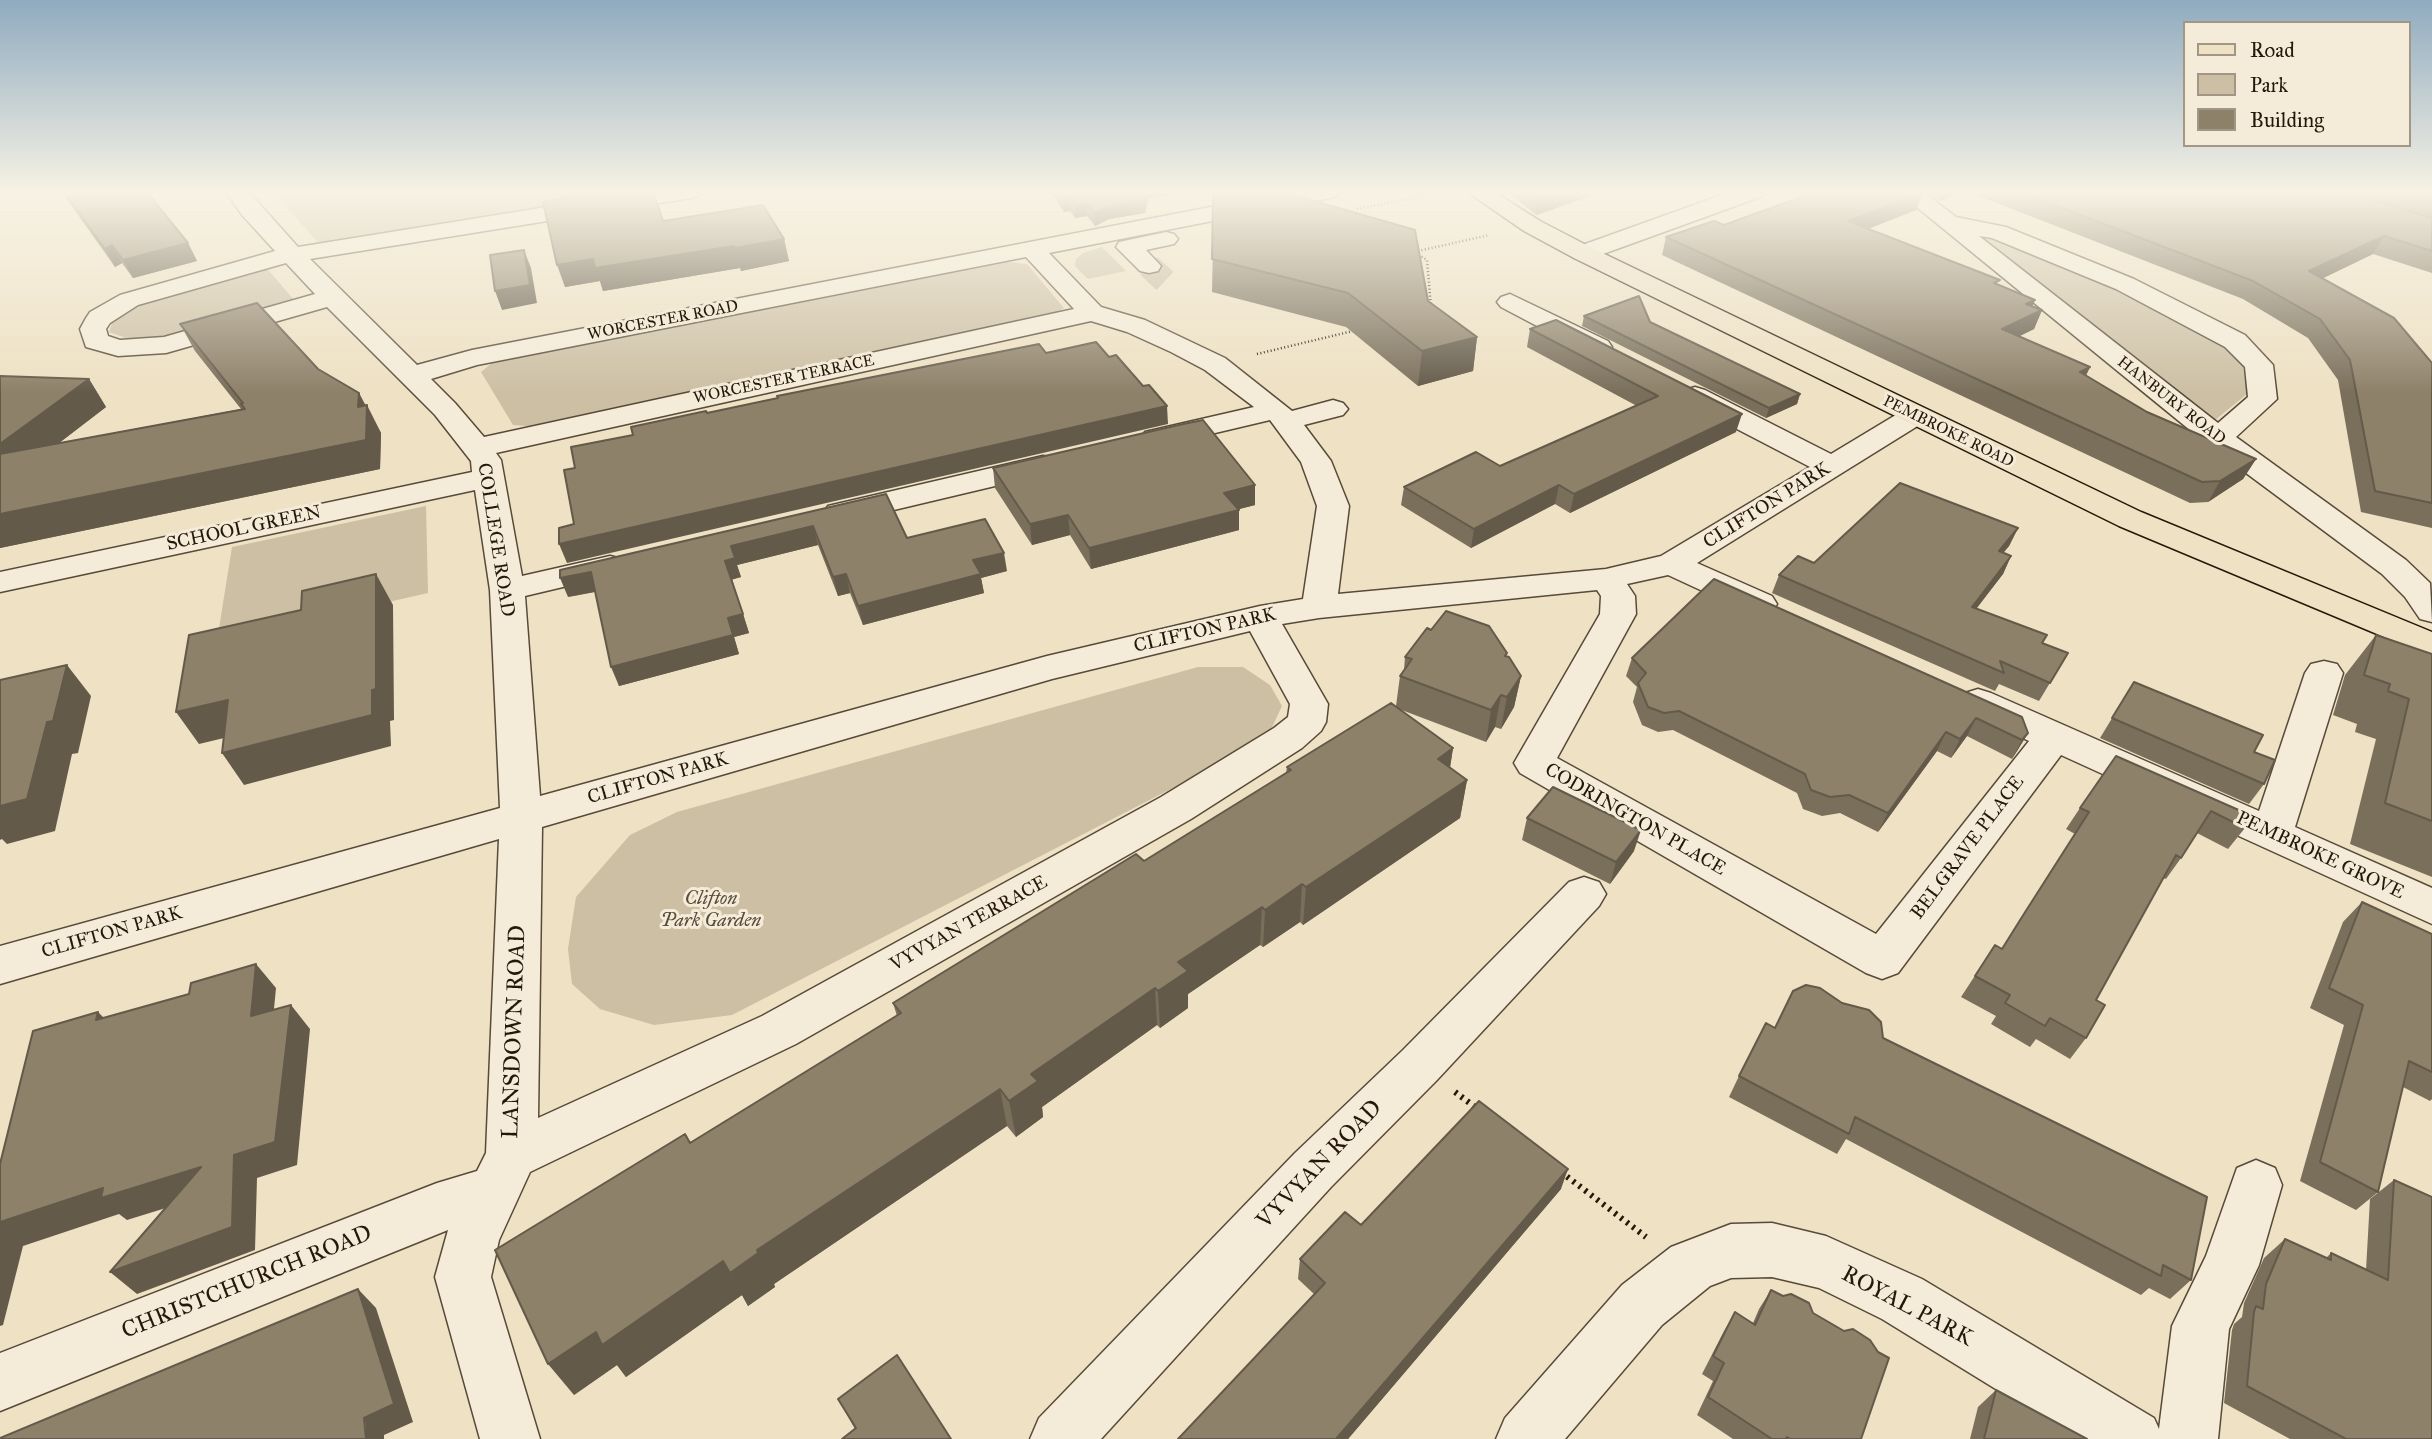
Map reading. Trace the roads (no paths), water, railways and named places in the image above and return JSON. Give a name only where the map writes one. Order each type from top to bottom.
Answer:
[{"type":"main road","name":"PEMBROKE ROAD","points":[[1593,258],[2130,519],[2428,628]]},
{"type":"street","points":[[276,258],[129,300],[99,318],[93,329],[96,341],[118,348],[166,345],[332,297]]},
{"type":"street","name":"COLLEGE ROAD","points":[[295,258],[445,409],[486,460],[507,590],[521,818]]},
{"type":"street","name":"WORCESTER ROAD","points":[[411,376],[472,358],[988,258]]},
{"type":"street","points":[[1037,258],[1092,313],[1136,327],[1215,364],[1282,416],[1316,461],[1333,506],[1319,607]]},
{"type":"street","points":[[1140,258],[1149,266]]},
{"type":"street","name":"HANBURY ROAD","points":[[1990,258],[2218,438],[2394,568],[2418,590],[2428,628]]},
{"type":"street","points":[[2062,258],[2125,284],[2235,341],[2259,365],[2263,399],[2218,438]]},
{"type":"street","points":[[1510,302],[1621,359]]},
{"type":"street","name":"WORCESTER TERRACE","points":[[476,448],[1092,313]]},
{"type":"street","points":[[1670,384],[1830,465]]},
{"type":"street","points":[[1129,445],[1333,409]]},
{"type":"street","name":"CLIFTON PARK","points":[[0,965],[1047,668],[1260,617],[1319,607],[1606,579],[1672,564],[1914,416]]},
{"type":"street","points":[[804,521],[1074,458]]},
{"type":"street","name":"SCHOOL GREEN","points":[[0,582],[487,478]]},
{"type":"street","points":[[507,590],[642,559]]},
{"type":"street","points":[[1672,564],[1787,616]]},
{"type":"street","name":"CODRINGTON PLACE","points":[[1606,579],[1618,596],[1618,614],[1534,763],[1882,960]]},
{"type":"street","name":"VYVYAN TERRACE","points":[[504,1173],[779,1030],[1176,808],[1288,738],[1307,722],[1309,704],[1260,617]]},
{"type":"street","points":[[2272,834],[2324,673]]},
{"type":"street","name":"PEMBROKE GROVE","points":[[1952,690],[2432,907]]},
{"type":"street","name":"BELGRAVE PLACE","points":[[1882,960],[2054,736]]},
{"type":"street","name":"LANSDOWN ROAD","points":[[510,1439],[463,1278],[472,1237],[504,1173],[521,818]]},
{"type":"street","name":"VYVYAN ROAD","points":[[1060,1439],[1313,1170],[1420,1065],[1584,894]]},
{"type":"street","name":"CHRISTCHURCH ROAD","points":[[0,1382],[437,1208],[504,1173]]},
{"type":"street","points":[[2188,1439],[2201,1326],[2231,1265],[2256,1185]]},
{"type":"street","name":"ROYAL PARK","points":[[1526,1439],[1597,1354],[1643,1305],[1691,1266],[1731,1251],[1772,1250],[1826,1264],[1902,1299],[2133,1439]]},
{"type":"tunnel","points":[[1149,266],[1165,281]]},
{"type":"park label","name":"Clifton Park Garden","points":[[711,910]]}]
